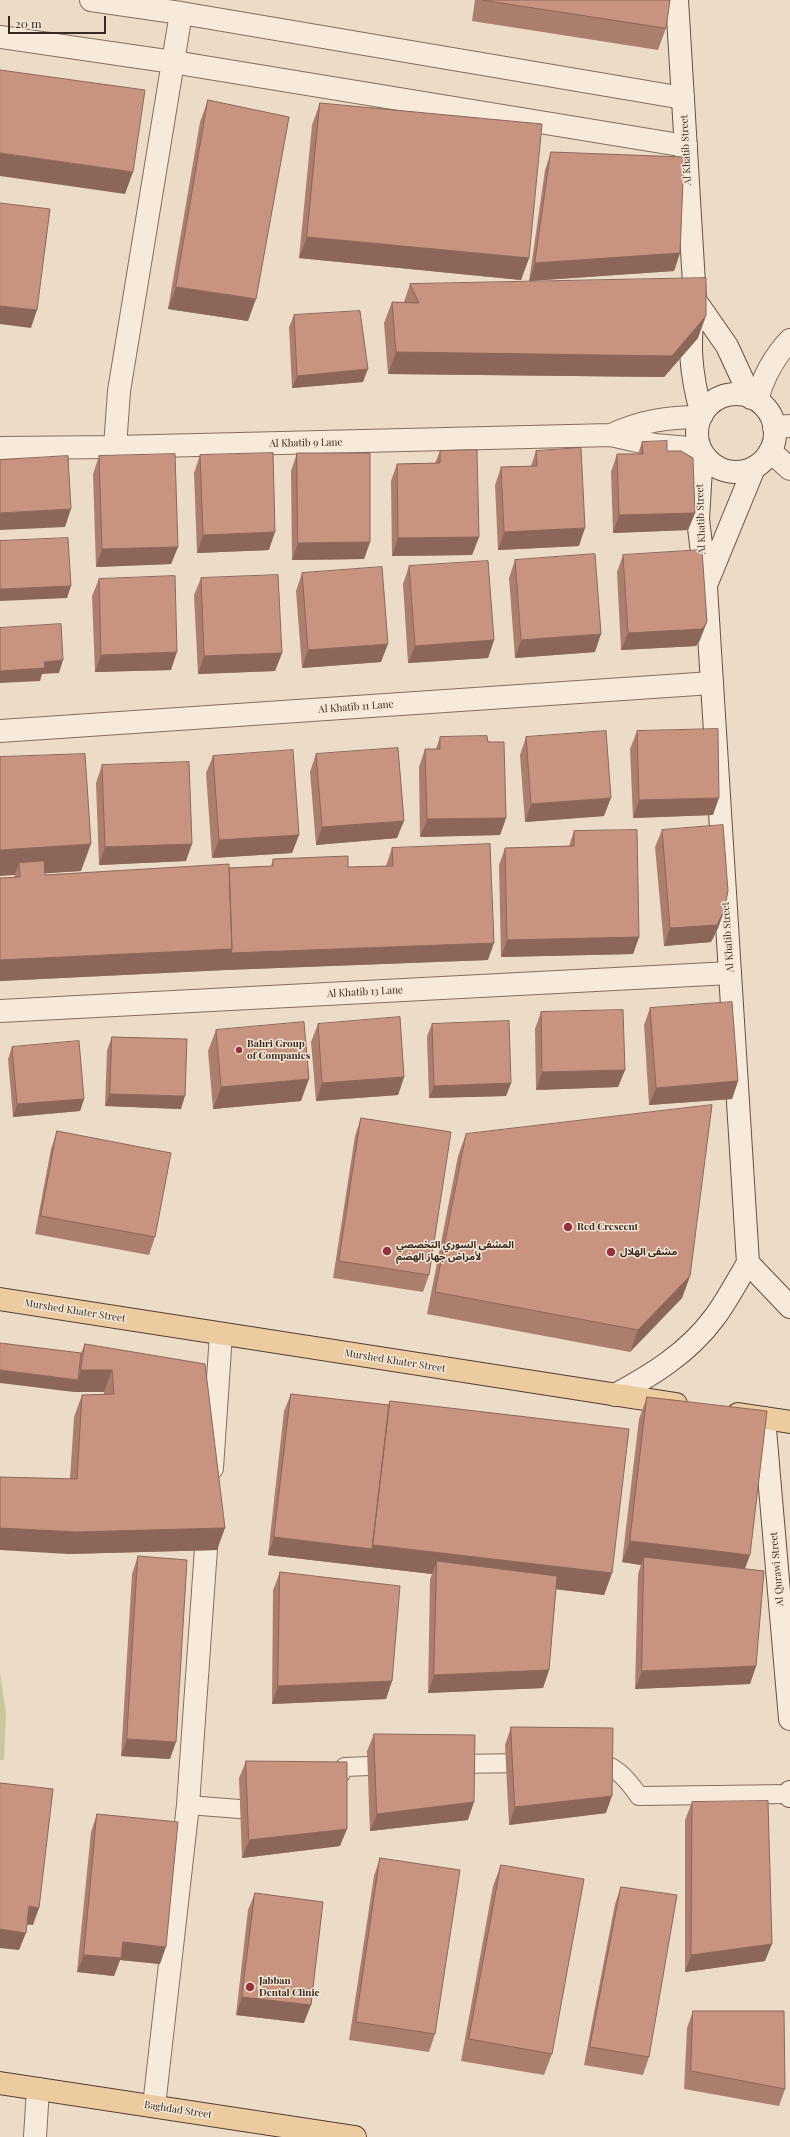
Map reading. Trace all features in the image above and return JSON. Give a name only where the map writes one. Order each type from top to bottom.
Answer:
[{"type":"main road","name":"Murshed Khater Street","points":[[0,1299],[693,1407]]},
{"type":"main road","points":[[717,1411],[790,1422]]},
{"type":"main road","name":"Baghdad Street","points":[[0,2083],[355,2137]]},
{"type":"street","points":[[91,0],[181,13],[683,98]]},
{"type":"street","name":"Al Khatib Street","points":[[677,0],[695,300],[691,323],[691,369],[701,416]]},
{"type":"street","points":[[115,447],[119,391],[181,13]]},
{"type":"street","points":[[0,37],[173,62],[686,146]]},
{"type":"street","points":[[695,300],[727,346],[754,399],[782,426],[770,451],[761,463],[754,468],[745,471],[724,471],[707,460],[701,450],[697,433],[701,416],[707,407],[723,397],[742,395],[754,399]]},
{"type":"street","points":[[754,399],[765,374],[780,351],[790,340]]},
{"type":"street","name":"Al Khatib 9 Lane","points":[[611,435],[632,426],[654,420],[701,416]]},
{"type":"street","name":"Al Khatib 9 Lane","points":[[0,448],[115,447],[611,435],[655,445],[701,450]]},
{"type":"street","name":"Al Khatib Street","points":[[701,450],[698,519],[706,587],[748,1263]]},
{"type":"street","points":[[770,451],[790,469]]},
{"type":"street","name":"Al Khatib Street","points":[[706,587],[754,468]]},
{"type":"street","name":"Al Khatib 11 Lane","points":[[0,731],[712,683]]},
{"type":"street","name":"Al Khatib 13 Lane","points":[[0,1011],[730,973]]},
{"type":"street","points":[[615,1395],[653,1375],[680,1355],[714,1319],[748,1263],[790,1307]]},
{"type":"street","points":[[154,2106],[188,1806],[221,1334]]},
{"type":"street","name":"Al Qurawi Street","points":[[764,1418],[790,1719]]},
{"type":"street","points":[[35,2137],[38,2089]]},
{"type":"lane","points":[[435,1764],[552,1762]]},
{"type":"lane","points":[[575,1762],[598,1762],[623,1774],[639,1796],[790,1794]]},
{"type":"lane","points":[[324,1798],[345,1767],[412,1764]]},
{"type":"lane","points":[[188,1806],[266,1811],[281,1809]]},
{"type":"green space","points":[[0,1673],[6,1713],[4,1760],[0,1760]]},
{"type":"building","points":[[482,0],[670,0],[666,28]]},
{"type":"building","points":[[0,70],[145,90],[133,172],[0,153]]},
{"type":"building","points":[[208,100],[289,117],[256,299],[176,287]]},
{"type":"building","points":[[320,103],[542,124],[529,258],[307,237]]},
{"type":"building","points":[[551,152],[684,157],[680,253],[535,263]]},
{"type":"building","points":[[0,203],[50,209],[37,310],[0,306]]},
{"type":"building","points":[[706,278],[706,316],[672,356],[396,352],[392,302],[419,303],[410,284]]},
{"type":"building","points":[[360,311],[368,369],[297,376],[294,315]]},
{"type":"building","points":[[667,441],[667,451],[681,451],[693,458],[695,513],[619,515],[617,454],[643,454],[642,442]]},
{"type":"building","points":[[581,448],[585,528],[504,532],[501,467],[537,466],[536,451]]},
{"type":"building","points":[[477,450],[479,537],[398,538],[397,464],[440,463],[440,451]]},
{"type":"building","points":[[273,453],[275,532],[203,535],[200,455]]},
{"type":"building","points":[[297,453],[370,453],[370,542],[298,543]]},
{"type":"building","points":[[175,454],[178,547],[102,549],[99,456]]},
{"type":"building","points":[[68,456],[71,509],[0,513],[0,460]]},
{"type":"building","points":[[68,538],[71,586],[0,589],[0,541]]},
{"type":"building","points":[[702,550],[707,622],[702,629],[628,633],[623,555]]},
{"type":"building","points":[[595,554],[601,634],[521,640],[515,560]]},
{"type":"building","points":[[488,561],[494,640],[415,646],[409,566]]},
{"type":"building","points":[[382,567],[388,644],[308,650],[302,573]]},
{"type":"building","points":[[278,575],[282,653],[204,656],[201,578]]},
{"type":"building","points":[[175,576],[177,652],[101,655],[99,579]]},
{"type":"building","points":[[61,624],[63,660],[44,662],[45,668],[0,671],[0,628]]},
{"type":"building","points":[[718,729],[719,798],[639,800],[637,731]]},
{"type":"building","points":[[606,731],[611,798],[531,804],[526,737]]},
{"type":"building","points":[[487,736],[488,742],[504,742],[506,818],[427,819],[425,749],[440,749],[440,737]]},
{"type":"building","points":[[398,748],[404,821],[322,827],[316,754]]},
{"type":"building","points":[[293,750],[299,835],[219,840],[213,756]]},
{"type":"building","points":[[85,754],[91,844],[0,850],[0,757]]},
{"type":"building","points":[[189,762],[192,844],[105,847],[102,765]]},
{"type":"building","points":[[723,825],[728,891],[724,911],[717,925],[670,928],[662,830]]},
{"type":"building","points":[[637,830],[639,937],[507,940],[505,848],[574,846],[574,831]]},
{"type":"building","points":[[490,844],[494,943],[231,953],[229,868],[273,866],[273,859],[348,856],[348,867],[393,866],[392,848]]},
{"type":"building","points":[[44,861],[45,875],[229,864],[232,949],[0,960],[0,878],[20,877],[19,863]]},
{"type":"building","points":[[732,1002],[738,1081],[656,1088],[650,1008]]},
{"type":"building","points":[[623,1010],[625,1070],[542,1072],[541,1012]]},
{"type":"building","points":[[400,1017],[404,1077],[322,1083],[318,1024]]},
{"type":"building","points":[[509,1021],[511,1083],[434,1086],[432,1024]]},
{"type":"building","points":[[304,1022],[309,1079],[221,1087],[216,1030]]},
{"type":"building","points":[[112,1037],[187,1039],[185,1096],[110,1094]]},
{"type":"building","points":[[79,1041],[84,1099],[17,1104],[12,1047]]},
{"type":"building","name":"Red Crescent","points":[[712,1105],[690,1276],[638,1330],[435,1292],[466,1134]]},
{"type":"building","points":[[361,1118],[451,1132],[429,1275],[339,1261]]},
{"type":"building","points":[[57,1131],[171,1153],[155,1237],[41,1216]]},
{"type":"building","points":[[0,1343],[81,1353],[78,1380],[0,1370]]},
{"type":"building","points":[[85,1344],[205,1364],[225,1528],[76,1532],[0,1528],[0,1477],[77,1479],[82,1395],[114,1394],[112,1370],[81,1370]]},
{"type":"building","points":[[291,1394],[389,1405],[372,1549],[274,1537]]},
{"type":"building","points":[[647,1397],[767,1411],[750,1555],[630,1541]]},
{"type":"building","points":[[390,1401],[629,1429],[612,1573],[373,1545]]},
{"type":"building","points":[[138,1556],[187,1560],[176,1742],[127,1739]]},
{"type":"building","points":[[644,1557],[764,1571],[756,1666],[642,1671]]},
{"type":"building","points":[[437,1561],[557,1576],[549,1670],[434,1675]]},
{"type":"building","points":[[280,1572],[400,1586],[392,1681],[278,1686]]},
{"type":"building","points":[[511,1727],[613,1728],[612,1796],[515,1807]]},
{"type":"building","points":[[374,1734],[475,1735],[474,1802],[377,1814]]},
{"type":"building","points":[[246,1761],[347,1762],[347,1829],[249,1840]]},
{"type":"building","points":[[0,1783],[53,1789],[39,1908],[29,1906],[26,1933],[0,1929]]},
{"type":"building","points":[[768,1801],[772,1944],[691,1955],[692,1802]]},
{"type":"building","points":[[97,1814],[178,1822],[166,1947],[123,1942],[121,1958],[84,1955]]},
{"type":"building","points":[[380,1858],[460,1870],[435,2034],[356,2022]]},
{"type":"building","points":[[501,1865],[584,1879],[552,2054],[469,2039]]},
{"type":"building","points":[[621,1887],[677,1895],[649,2057],[590,2047]]},
{"type":"building","points":[[255,1893],[323,1902],[311,2005],[242,1997]]},
{"type":"building","points":[[693,2011],[784,2011],[785,2089],[691,2071]]},
{"type":"place","name":"Bahri Group of Companies","points":[[239,1050]]},
{"type":"place","name":"Red Crescent","points":[[568,1227]]},
{"type":"place","name":"المشفى السوري التخصصي لأمراض جهاز الهضم","points":[[387,1251]]},
{"type":"place","name":"مشفى الهلال","points":[[611,1252]]},
{"type":"place","name":"Jabban Dental Clinic","points":[[250,1987]]}]
